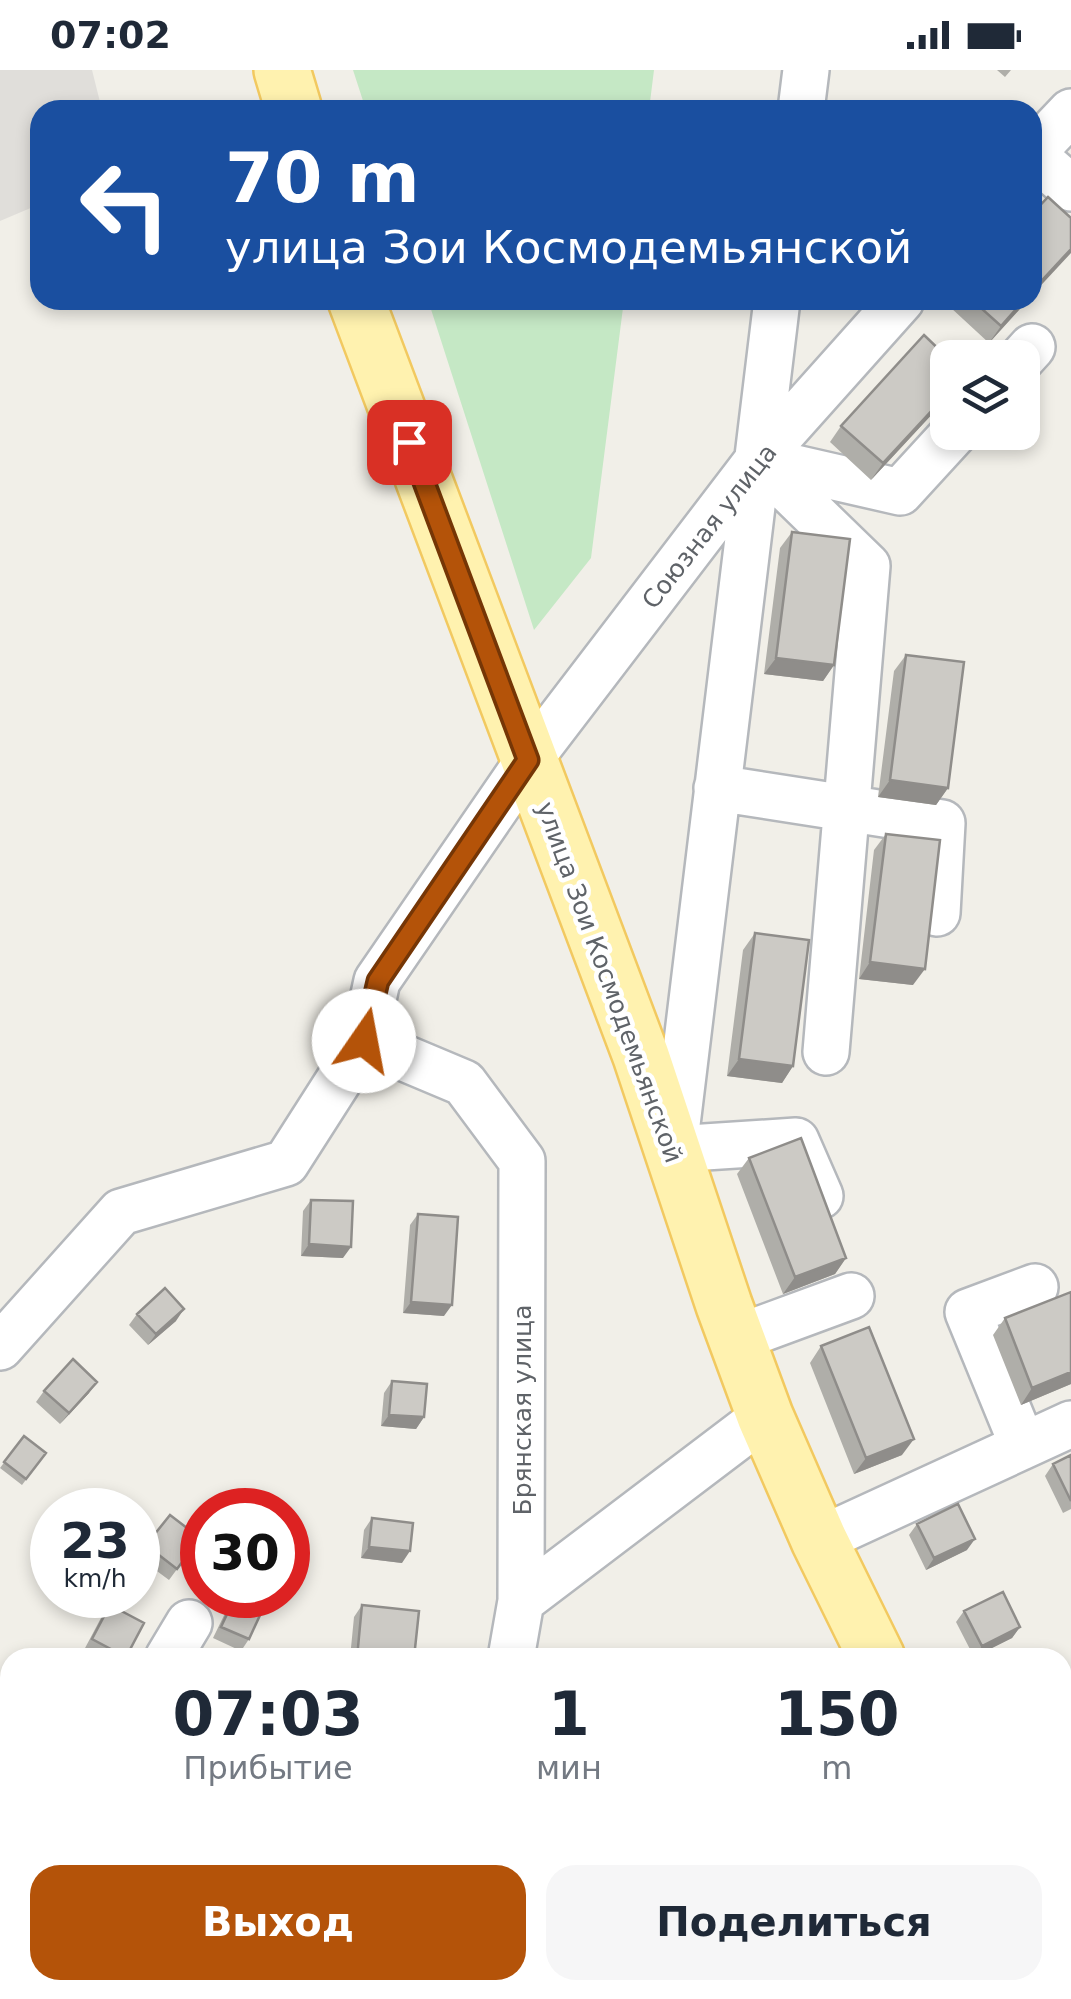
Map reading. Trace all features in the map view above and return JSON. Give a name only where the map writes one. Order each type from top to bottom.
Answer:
[{"type":"main road","points":[[282,70],[291,100]]},
{"type":"main road","name":"улица Зои Космодемьянской","points":[[360,310],[641,1056],[736,1338],[818,1540],[872,1648]]},
{"type":"street","points":[[802,100],[806,70]]},
{"type":"street","points":[[1042,143],[1071,112]]},
{"type":"street","points":[[1042,163],[1071,188]]},
{"type":"street","points":[[776,310],[674,1149],[796,1141],[829,1216]]},
{"type":"street","name":"Союзная улица","points":[[0,1348],[121,1212],[286,1163],[364,1041],[378,981],[528,760],[758,460],[891,310]]},
{"type":"street","points":[[758,460],[900,492],[938,450]]},
{"type":"street","points":[[758,460],[867,566],[826,1052]]},
{"type":"street","points":[[717,788],[942,823],[936,913]]},
{"type":"street","name":"Брянская улица","points":[[364,1041],[464,1083],[522,1161],[522,1600],[513,1648]]},
{"type":"street","points":[[1023,1446],[968,1312],[1035,1287]]},
{"type":"street","points":[[736,1338],[851,1296]]},
{"type":"street","points":[[522,1600],[766,1416]]},
{"type":"street","points":[[818,1540],[1071,1424]]},
{"type":"shaded area","points":[[0,70],[92,70],[100,100],[30,100],[30,208],[0,221]]},
{"type":"green space","points":[[353,70],[654,70],[650,100],[363,100]]},
{"type":"green space","points":[[431,310],[623,310],[591,558],[534,630]]},
{"type":"building","points":[[1048,197],[1071,218],[1071,249],[1042,280],[1042,203]]},
{"type":"building","points":[[983,310],[1015,310],[1001,326]]},
{"type":"building","points":[[924,335],[930,341],[930,412],[883,463],[841,426]]},
{"type":"building","points":[[792,532],[850,539],[834,665],[776,658]]},
{"type":"building","points":[[906,655],[964,662],[948,788],[890,780]]},
{"type":"building","points":[[886,834],[940,840],[925,969],[870,962]]},
{"type":"building","points":[[755,933],[809,940],[793,1066],[739,1059]]},
{"type":"building","points":[[801,1138],[846,1258],[795,1277],[749,1158]]},
{"type":"building","points":[[311,1200],[353,1201],[351,1247],[309,1244]]},
{"type":"building","points":[[418,1214],[458,1217],[452,1305],[411,1302]]},
{"type":"building","points":[[165,1288],[184,1309],[156,1334],[137,1314]]},
{"type":"building","points":[[1071,1292],[1071,1372],[1032,1388],[1005,1318]]},
{"type":"building","points":[[869,1327],[914,1439],[866,1458],[821,1346]]},
{"type":"building","points":[[73,1359],[97,1382],[69,1413],[44,1391]]},
{"type":"building","points":[[392,1381],[427,1384],[424,1417],[389,1415]]},
{"type":"building","points":[[24,1436],[46,1453],[26,1479],[4,1462]]},
{"type":"building","points":[[1071,1455],[1071,1501],[1053,1464]]},
{"type":"building","points":[[958,1504],[975,1539],[934,1558],[917,1524]]},
{"type":"building","points":[[170,1515],[180,1523],[177,1569],[160,1556],[160,1528]]},
{"type":"building","points":[[372,1518],[413,1523],[410,1551],[369,1547]]},
{"type":"building","points":[[1003,1592],[1020,1627],[982,1646],[964,1611]]},
{"type":"building","points":[[362,1605],[419,1611],[415,1648],[358,1648]]},
{"type":"building","points":[[103,1618],[135,1618],[144,1623],[131,1648],[109,1648],[92,1639]]},
{"type":"building","points":[[225,1618],[259,1618],[249,1639],[221,1627]]},
{"type":"route","points":[[364,1041],[378,981],[528,760],[409,442]]}]
